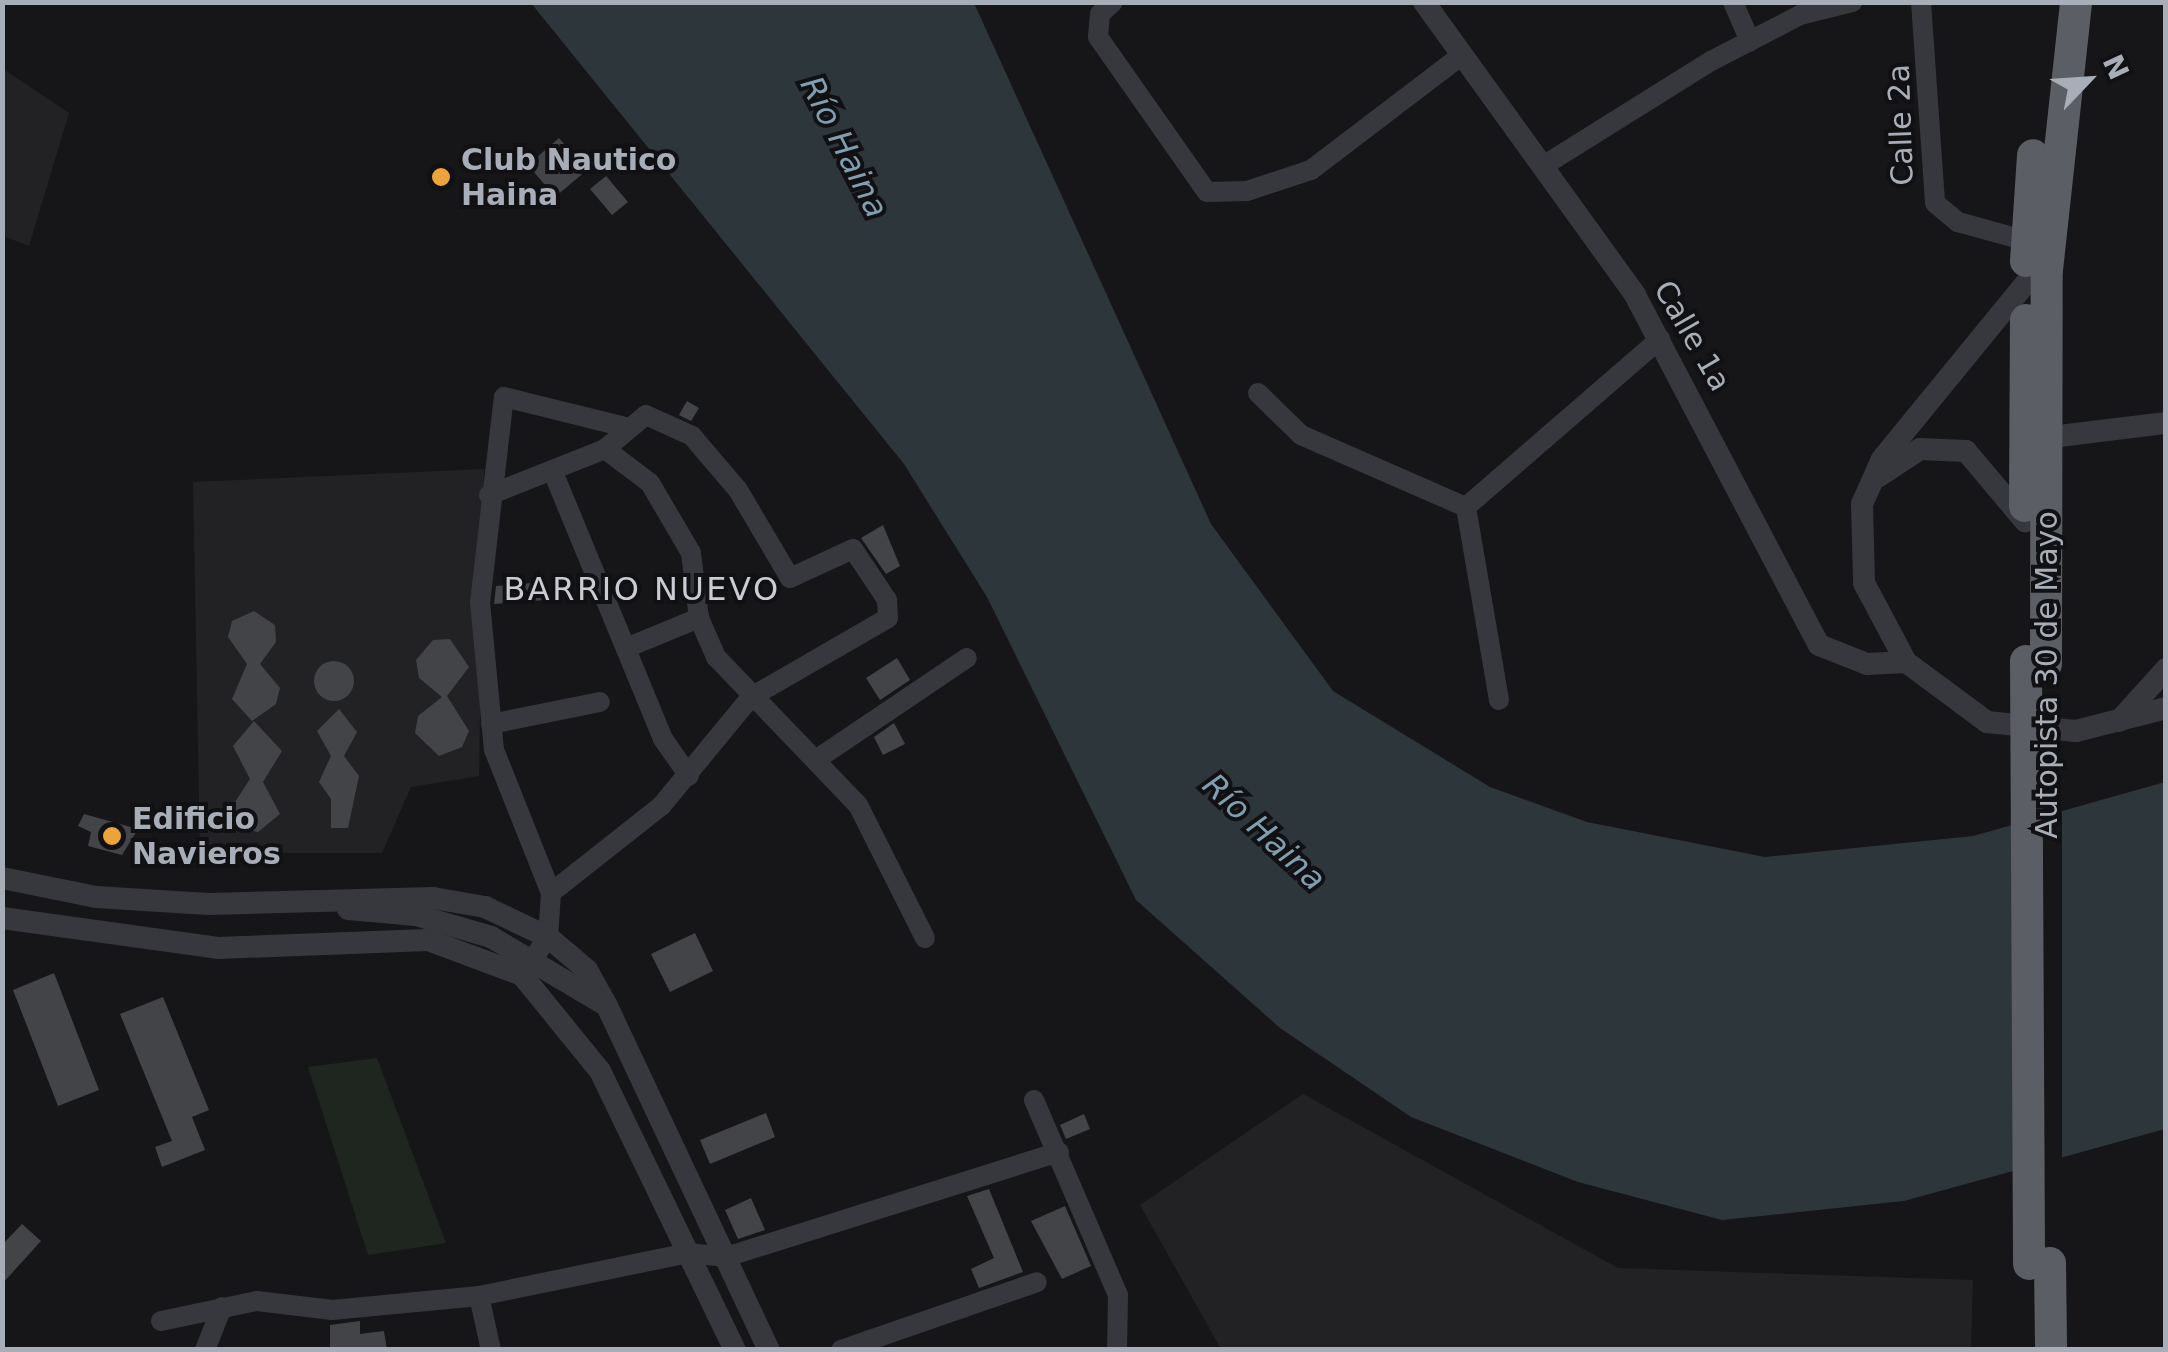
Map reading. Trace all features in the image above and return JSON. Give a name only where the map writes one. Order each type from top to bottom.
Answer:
[{"type":"highway","name":"Autopista 30 de Mayo","points":[[2036,663],[2025,521],[2038,439],[2026,241],[2055,2]]},
{"type":"highway","name":"Autopista 30 de Mayo","points":[[2028,1350],[2039,1264],[2038,439],[2051,184],[2076,2]]},
{"type":"highway","name":"Autopista 30 de Mayo","points":[[2039,1264],[2051,1350]]},
{"type":"street","points":[[1113,2],[1100,14],[1098,37],[1207,192],[1247,191],[1311,170],[1464,54]]},
{"type":"street","name":"Calle 1a","points":[[1424,2],[1543,166],[1660,339],[1819,645],[1867,664],[1906,662]]},
{"type":"street","points":[[1733,2],[1750,41]]},
{"type":"street","points":[[1543,166],[1750,41],[1852,2]]},
{"type":"street","name":"Calle 2a","points":[[1921,2],[1935,203],[1958,222],[2026,241]]},
{"type":"street","points":[[2026,284],[1872,481],[1859,560],[1906,662],[1987,722],[2076,731],[2166,708]]},
{"type":"street","points":[[1466,507],[1660,339]]},
{"type":"street","points":[[1258,393],[1301,435],[1466,507]]},
{"type":"street","points":[[528,967],[548,937],[552,893],[491,724],[480,603],[489,495],[504,397],[625,428]]},
{"type":"street","points":[[489,495],[605,448],[640,414],[692,436],[794,581],[853,549],[887,600],[888,618],[751,698],[688,776],[600,862],[552,893]]},
{"type":"street","points":[[2038,439],[2166,423]]},
{"type":"street","points":[[605,448],[650,483],[691,552],[699,618],[716,657],[751,698],[820,757],[906,886],[925,938]]},
{"type":"street","points":[[1872,481],[1920,449],[1966,452],[2025,521]]},
{"type":"street","points":[[553,472],[630,646],[663,739],[688,776]]},
{"type":"street","points":[[1466,507],[1499,700]]},
{"type":"street","points":[[630,646],[699,618]]},
{"type":"street","points":[[820,757],[967,658]]},
{"type":"street","points":[[2119,720],[2166,669]]},
{"type":"street","points":[[491,724],[600,702]]},
{"type":"street","points":[[2,878],[96,897],[448,900],[485,907],[548,937],[587,970],[607,1006],[769,1350]]},
{"type":"street","points":[[287,901],[438,919],[607,1006]]},
{"type":"street","points":[[2,918],[218,948],[428,940],[528,967],[600,1071],[735,1350]]},
{"type":"street","points":[[600,1071],[633,1058]]},
{"type":"street","points":[[1034,1100],[1118,1295],[1117,1350]]},
{"type":"street","points":[[161,1320],[257,1301],[332,1310],[479,1296],[688,1252],[726,1256],[1059,1152]]},
{"type":"street","points":[[841,1350],[1036,1282]]},
{"type":"street","points":[[479,1296],[492,1350]]},
{"type":"street","points":[[205,1350],[222,1307]]},
{"type":"shaded area","points":[[3,69],[69,113],[29,246],[3,236]]},
{"type":"shaded area","points":[[484,469],[479,776],[411,787],[382,853],[200,853],[193,482]]},
{"type":"shaded area","points":[[377,1058],[446,1243],[368,1255],[308,1067]]},
{"type":"shaded area","points":[[1303,1094],[1618,1268],[1973,1280],[1971,1349],[1221,1349],[1140,1205]]},
{"type":"water","name":"Río Haina","points":[[531,3],[974,3],[1211,524],[1333,691],[1490,787],[1587,822],[1765,857],[1973,836],[2165,782],[2165,1129],[1904,1201],[1722,1220],[1578,1182],[1411,1117],[1280,1028],[1136,900],[987,597],[904,464]]},
{"type":"pier","points":[[2062,806],[2062,1163],[2016,1175],[2017,818]]},
{"type":"building","points":[[559,138],[587,170],[555,197],[528,165]]},
{"type":"building","points":[[606,176],[628,202],[612,215],[590,189]]},
{"type":"building","points":[[687,401],[699,408],[691,421],[679,415]]},
{"type":"building","points":[[883,525],[900,566],[886,574],[861,538]]},
{"type":"building","points":[[543,582],[544,600],[494,604],[496,586]]},
{"type":"building","points":[[254,611],[275,625],[276,642],[260,664],[280,688],[276,704],[252,721],[232,699],[247,664],[228,637],[232,621]]},
{"type":"building","points":[[450,639],[469,667],[447,696],[469,731],[462,747],[439,756],[415,733],[418,716],[442,697],[419,678],[416,660],[433,640]]},
{"type":"building","points":[[897,658],[910,680],[880,700],[866,678]]},
{"type":"building","points":[[334,661],[348,667],[354,681],[348,695],[334,701],[320,695],[314,681],[320,667]]},
{"type":"building","points":[[339,709],[357,732],[344,756],[359,776],[348,828],[331,828],[331,799],[319,782],[331,756],[317,731]]},
{"type":"building","points":[[254,721],[282,751],[263,782],[280,814],[258,832],[243,828],[231,808],[250,779],[233,746]]},
{"type":"building","points":[[894,723],[905,744],[883,755],[874,737]]},
{"type":"building","name":"Edificio Navieros","points":[[84,814],[138,829],[122,855],[88,846],[91,832],[78,826]]},
{"type":"building","points":[[695,933],[713,971],[670,992],[651,954]]},
{"type":"building","points":[[54,973],[99,1090],[58,1106],[13,990]]},
{"type":"building","points":[[163,997],[209,1110],[192,1117],[205,1150],[162,1167],[155,1147],[172,1141],[120,1014]]},
{"type":"building","points":[[766,1113],[775,1137],[710,1164],[700,1140]]},
{"type":"building","points":[[1084,1114],[1090,1129],[1066,1139],[1060,1125]]},
{"type":"building","points":[[989,1189],[1023,1272],[979,1288],[971,1269],[994,1258],[967,1196]]},
{"type":"building","points":[[751,1198],[765,1230],[738,1239],[725,1210]]},
{"type":"building","points":[[1065,1206],[1091,1266],[1062,1279],[1031,1221]]},
{"type":"building","points":[[22,1224],[41,1241],[2,1284],[2,1245]]},
{"type":"building","points":[[360,1321],[360,1334],[384,1331],[387,1350],[330,1350],[330,1325]]},
{"type":"place","name":"Club Nautico Haina","points":[[441,177]]},
{"type":"place","name":"Edificio Navieros","points":[[112,836]]},
{"type":"district","name":"BARRIO NUEVO","points":[[642,589]]}]
